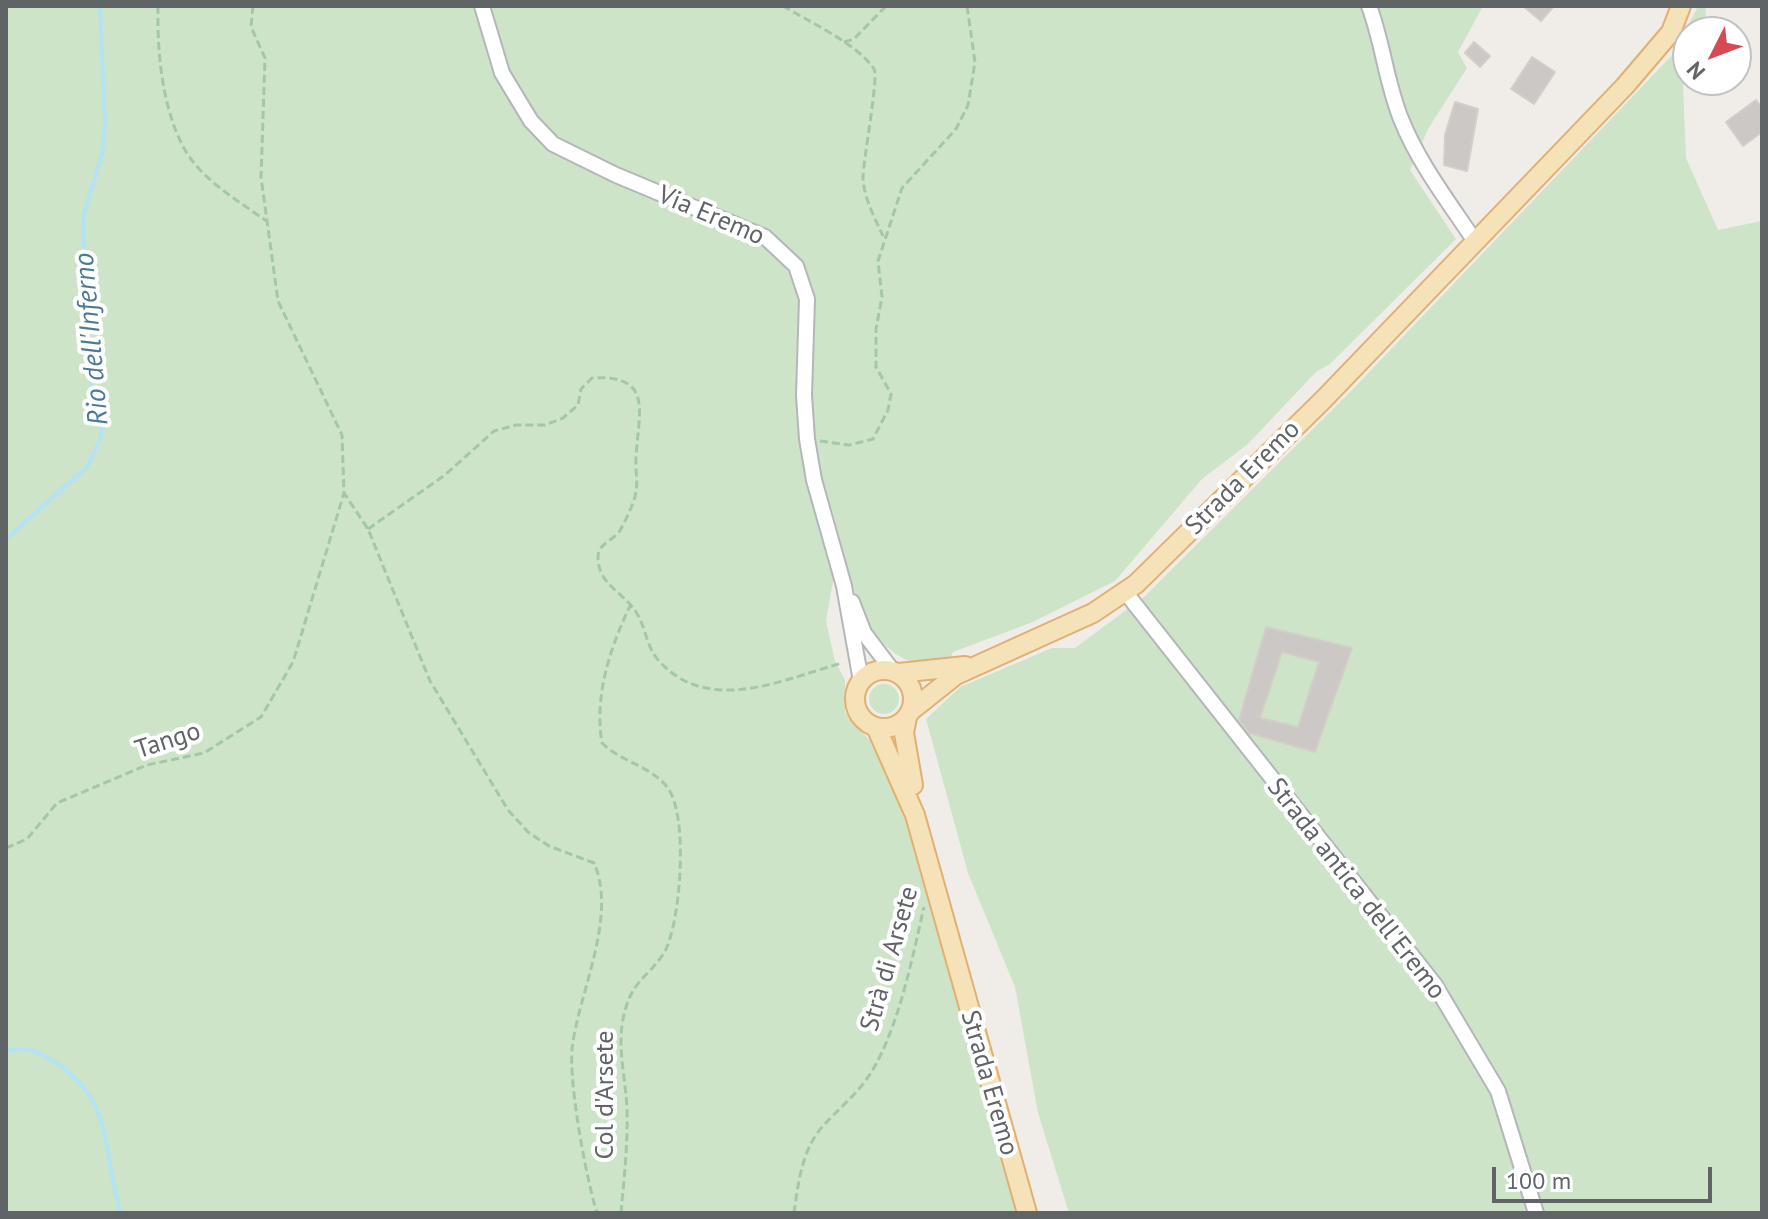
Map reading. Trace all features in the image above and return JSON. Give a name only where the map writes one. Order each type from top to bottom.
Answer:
[{"type":"main road","name":"Strada Eremo","points":[[915,815],[917,803],[904,733],[910,713],[940,686],[975,665],[1062,628],[1126,593],[1324,399],[1625,86],[1671,32],[1681,6]]},
{"type":"main road","name":"Strada Eremo","points":[[895,672],[975,665]]},
{"type":"main road","points":[[876,671],[895,672],[910,685],[910,713],[894,726],[876,727],[861,716],[857,708],[855,699],[861,681],[876,671]]},
{"type":"main road","name":"Strada Eremo","points":[[876,727],[915,815],[1027,1213]]},
{"type":"street","name":"Via Eremo","points":[[482,6],[491,45],[508,85],[531,121],[553,144],[616,175],[765,237],[796,266],[807,299],[804,395],[807,439],[814,480],[844,586],[861,681]]},
{"type":"street","points":[[1369,6],[1382,39],[1400,118],[1427,169],[1474,240]]},
{"type":"street","name":"Via Eremo","points":[[844,586],[864,633],[895,672]]},
{"type":"street","name":"Strada antica dell'Eremo","points":[[1126,593],[1435,985],[1498,1091],[1536,1213]]},
{"type":"path","points":[[158,6],[167,103],[185,151],[215,184],[268,222]]},
{"type":"path","points":[[253,6],[251,27],[265,58],[261,177],[278,301],[342,435],[344,493],[368,529],[430,681],[508,810],[528,832],[549,846],[594,863],[602,881],[596,944],[587,995],[576,1024],[571,1079],[597,1213]]},
{"type":"path","points":[[783,6],[843,43],[867,62],[877,78],[869,107],[870,132],[863,177],[868,201],[883,236]]},
{"type":"path","points":[[843,43],[854,39],[886,6]]},
{"type":"path","points":[[807,439],[849,445],[873,439],[888,410],[891,394],[876,367],[882,297],[878,261],[883,236],[902,188],[956,129],[968,105],[975,62],[967,6]]},
{"type":"path","points":[[368,529],[445,475],[494,431],[516,425],[545,425],[563,418],[578,405],[581,389],[592,378],[613,376],[627,382],[640,399],[643,416],[636,459],[639,482],[619,532],[603,544],[598,557],[602,577],[631,604],[642,621],[646,640],[658,660],[677,676],[703,686],[734,692],[767,687],[842,663]]},
{"type":"path","name":"Tango","points":[[6,848],[27,839],[57,803],[147,765],[204,753],[261,717],[293,662],[344,493]]},
{"type":"path","name":"Col d'Arsete","points":[[621,1213],[628,1136],[620,1047],[623,1020],[635,983],[663,954],[671,937],[680,844],[676,798],[665,783],[614,755],[602,743],[599,704],[618,631],[631,604]]},
{"type":"path","name":"Strà di Arsete","points":[[794,1213],[799,1178],[809,1148],[821,1128],[844,1107],[872,1072],[897,1017],[931,880]]},
{"type":"green space","points":[[6,6],[1483,6],[1458,52],[1467,68],[1428,129],[1410,170],[1456,239],[1330,364],[1316,372],[1248,444],[1202,479],[1115,581],[1033,622],[953,652],[949,661],[912,661],[901,657],[883,643],[870,625],[852,582],[826,493],[813,500],[834,575],[826,621],[835,661],[845,680],[845,713],[883,755],[900,802],[1017,1213],[6,1213]]},
{"type":"green space","points":[[1698,6],[1706,6],[1706,16],[1693,16]]},
{"type":"green space","points":[[1672,55],[1672,96],[1683,96],[1686,158],[1718,230],[1762,221],[1762,1213],[1069,1213],[1038,1113],[1015,987],[968,873],[926,719],[960,687],[1052,648],[1075,648],[1145,596],[1351,391]]},
{"type":"green space","points":[[884,684],[895,688],[899,699],[895,710],[884,714],[873,710],[869,699],[873,688]]},
{"type":"building","points":[[1523,6],[1554,6],[1541,21]]},
{"type":"building","points":[[1474,42],[1490,56],[1480,67],[1465,53]]},
{"type":"building","points":[[1532,57],[1555,72],[1534,104],[1511,89]]},
{"type":"building","points":[[1756,100],[1762,108],[1762,132],[1743,146],[1726,122]]},
{"type":"building","points":[[1455,102],[1478,109],[1467,171],[1444,165],[1445,135]]},
{"type":"building","points":[[1266,627],[1352,648],[1315,752],[1249,733],[1239,720]],"holes":[[[1282,652],[1319,662],[1298,727],[1260,718]]]},
{"type":"waterway","name":"Rio dell'Inferno","points":[[6,539],[87,467],[101,437],[102,418],[92,393],[86,342],[83,217],[102,154],[105,126],[100,6]]},
{"type":"waterway","points":[[6,1052],[18,1049],[44,1056],[69,1073],[89,1094],[104,1131],[121,1213]]}]
